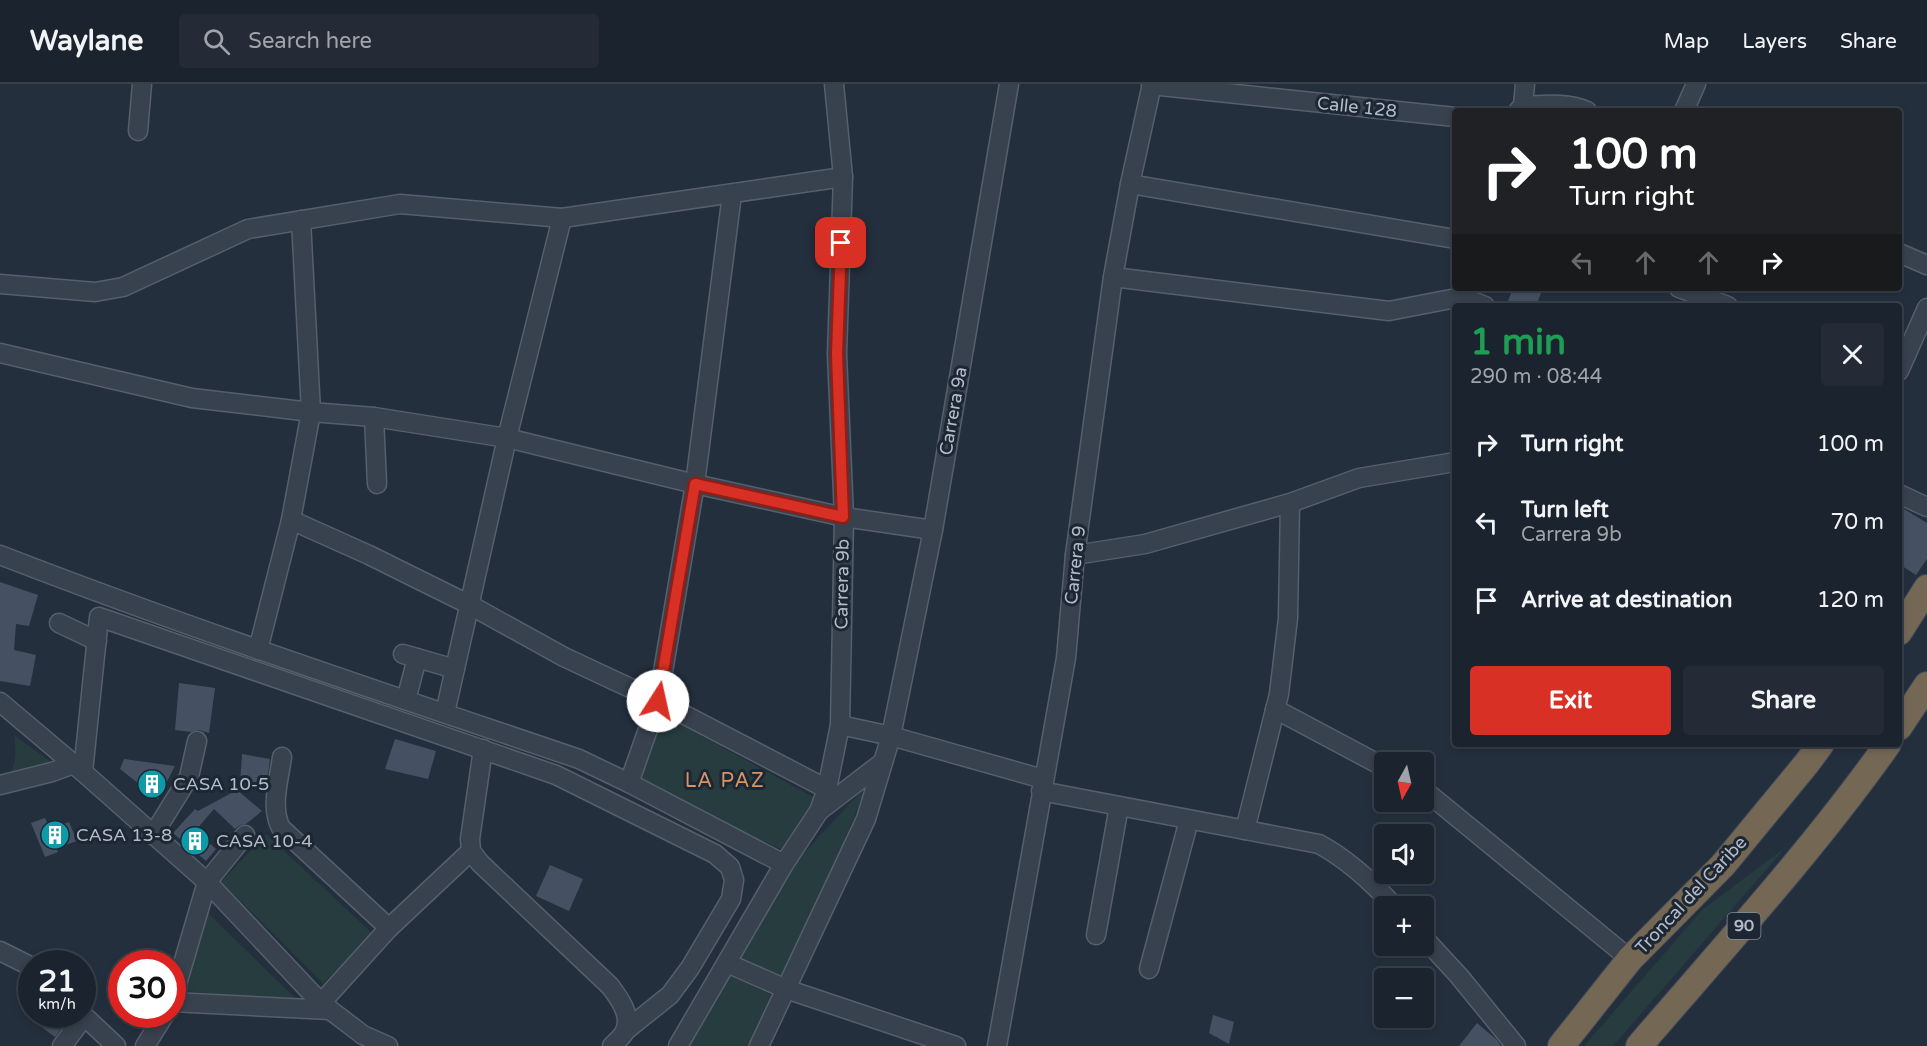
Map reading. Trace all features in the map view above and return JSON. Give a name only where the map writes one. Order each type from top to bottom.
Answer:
[{"type":"highway","points":[[1902,627],[1927,588]]},
{"type":"highway","points":[[1902,722],[1927,685]]},
{"type":"highway","name":"Troncal del Caribe","points":[[1561,1046],[1630,959],[1722,865],[1819,747]]},
{"type":"highway","name":"90","points":[[1639,1046],[1777,889],[1846,802],[1886,747]]},
{"type":"street","points":[[138,131],[142,84]]},
{"type":"street","name":"Carrera 9b","points":[[819,811],[827,789],[840,725],[843,517],[837,354],[843,177],[834,84]]},
{"type":"street","name":"Carrera 9a","points":[[759,1046],[866,819],[891,736],[933,530],[1009,84]]},
{"type":"street","points":[[1525,84],[1520,108],[1554,105],[1581,108]]},
{"type":"street","points":[[1685,108],[1696,84]]},
{"type":"street","name":"Calle 128","points":[[1151,85],[1452,117]]},
{"type":"street","name":"Carrera 9","points":[[997,1046],[1066,658],[1075,555],[1113,277],[1151,85]]},
{"type":"street","points":[[0,285],[95,292],[123,287],[248,229],[400,204],[562,218],[843,177]]},
{"type":"street","points":[[1130,184],[1452,238]]},
{"type":"street","points":[[629,783],[658,701],[695,484],[732,194]]},
{"type":"street","points":[[445,713],[507,438],[562,218]]},
{"type":"street","points":[[258,650],[291,520],[311,412],[301,220]]},
{"type":"street","points":[[1902,254],[1927,265]]},
{"type":"street","points":[[1113,277],[1389,311],[1451,299],[1477,303]]},
{"type":"street","points":[[1687,291],[1720,303]]},
{"type":"street","points":[[1902,363],[1927,308]]},
{"type":"street","points":[[0,353],[192,398],[374,417],[507,438],[843,517],[933,530]]},
{"type":"street","points":[[374,417],[377,484]]},
{"type":"street","points":[[1075,555],[1145,544],[1290,503],[1359,478],[1452,462]]},
{"type":"street","points":[[1902,495],[1927,507]]},
{"type":"street","points":[[1245,830],[1279,694],[1288,618],[1290,503]]},
{"type":"street","points":[[291,520],[369,555],[470,605],[564,657],[658,701],[827,789]]},
{"type":"street","points":[[0,555],[258,650],[579,759],[784,864]]},
{"type":"street","points":[[79,768],[99,617],[556,775],[715,854],[730,867],[734,880],[731,899],[690,969],[670,995],[625,1031],[612,1046]]},
{"type":"street","points":[[58,623],[97,641]]},
{"type":"street","points":[[406,700],[410,656],[455,669]]},
{"type":"street","points":[[0,702],[79,768],[207,882],[359,1041],[388,1046]]},
{"type":"street","points":[[1275,709],[1374,762]]},
{"type":"street","points":[[840,725],[891,736],[1042,785],[1119,807],[1318,844],[1336,854],[1384,896]]},
{"type":"street","points":[[153,835],[189,777],[197,741]]},
{"type":"street","points":[[483,749],[470,838],[471,851],[480,863],[610,986],[622,1002],[626,1017],[625,1031]]},
{"type":"street","points":[[282,757],[275,806],[276,818],[281,828],[389,928]]},
{"type":"street","points":[[678,1046],[784,864],[819,811],[883,762]]},
{"type":"street","points":[[0,785],[79,768]]},
{"type":"street","points":[[1434,798],[1630,959]]},
{"type":"street","points":[[1096,935],[1119,807]]},
{"type":"street","points":[[1149,969],[1189,820]]},
{"type":"street","points":[[186,954],[207,882],[245,835]]},
{"type":"street","points":[[325,1007],[389,928],[471,851]]},
{"type":"street","points":[[1434,949],[1516,1046]]},
{"type":"street","points":[[0,951],[18,960]]},
{"type":"street","points":[[727,963],[786,989],[956,1046]]},
{"type":"street","points":[[186,1002],[325,1007]]},
{"type":"street","points":[[62,1046],[75,1028]]},
{"type":"street","points":[[96,1028],[116,1046]]},
{"type":"street","points":[[145,1046],[156,1028]]},
{"type":"green space","points":[[663,715],[815,798],[781,849],[636,783]]},
{"type":"green space","points":[[14,735],[52,763],[10,774],[15,755]]},
{"type":"green space","points":[[868,784],[784,983],[738,959],[789,869]]},
{"type":"green space","points":[[266,834],[374,935],[323,983],[221,882]]},
{"type":"green space","points":[[1786,847],[1613,1046],[1584,1046],[1702,910]]},
{"type":"green space","points":[[204,909],[300,1003],[186,991],[186,979]]},
{"type":"green space","points":[[729,974],[779,999],[755,1046],[686,1046]]},
{"type":"building","points":[[1512,291],[1542,291],[1537,303],[1507,303]]},
{"type":"building","points":[[1902,508],[1927,523],[1927,559],[1916,575],[1902,566],[1904,564],[1902,562]]},
{"type":"building","points":[[0,582],[38,595],[29,626],[16,624],[14,650],[36,655],[30,686],[0,681]]},
{"type":"building","points":[[179,683],[215,688],[209,733],[199,730],[191,732],[175,730]]},
{"type":"building","points":[[395,739],[436,751],[428,779],[385,769]]},
{"type":"building","points":[[242,754],[270,759],[266,789],[240,785]]},
{"type":"building","name":"CASA 10-5","points":[[124,759],[175,766],[158,799],[120,769]]},
{"type":"building","points":[[237,790],[262,811],[246,824],[235,829],[214,809],[195,831],[216,849],[206,861],[173,833],[195,809],[198,811]]},
{"type":"building","name":"CASA 13-8","points":[[45,818],[50,829],[69,822],[77,841],[56,848],[58,852],[45,857],[31,823]]},
{"type":"building","points":[[550,865],[583,879],[569,911],[536,896]]},
{"type":"building","points":[[1213,1015],[1234,1022],[1229,1044],[1209,1033]]},
{"type":"building","points":[[1477,1023],[1497,1040],[1501,1046],[1459,1046]]},
{"type":"building","points":[[43,1028],[62,1028],[55,1037]]},
{"type":"place","name":"CASA 10-5","points":[[152,784]]},
{"type":"place","name":"CASA 13-8","points":[[55,835]]},
{"type":"place","name":"CASA 10-4","points":[[195,841]]},
{"type":"district","name":"LA PAZ","points":[[725,781]]},
{"type":"route","points":[[658,701],[695,484],[843,517],[837,354],[841,243]]}]
